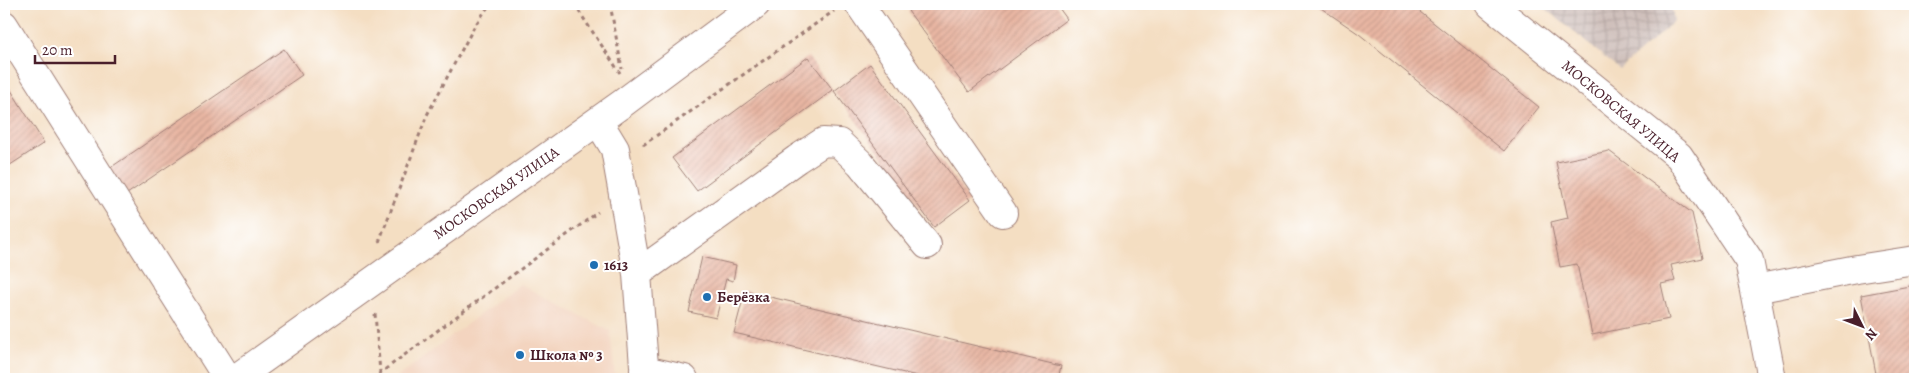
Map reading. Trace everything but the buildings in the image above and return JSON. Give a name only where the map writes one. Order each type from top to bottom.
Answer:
[{"type":"street","name":"МОСКОВСКАЯ УЛИЦА","points":[[235,379],[598,121],[756,4]]},
{"type":"street","name":"МОСКОВСКАЯ УЛИЦА","points":[[1490,4],[1679,156],[1749,260],[1772,379]]},
{"type":"street","points":[[848,7],[1003,213]]},
{"type":"street","points":[[4,25],[228,379]]},
{"type":"street","points":[[598,121],[614,149],[623,194],[637,274],[645,375],[684,379]]},
{"type":"street","points":[[637,274],[823,142],[839,142],[860,163],[927,245]]},
{"type":"street","points":[[1755,289],[1915,260]]},
{"type":"path","points":[[378,245],[427,116],[474,27],[490,4]]},
{"type":"path","points":[[574,4],[624,79],[610,4]]},
{"type":"path","points":[[644,154],[643,145],[659,132],[848,7]]},
{"type":"path","points":[[372,379],[623,194]]},
{"type":"path","points":[[375,312],[380,373]]},
{"type":"shaded area","points":[[1540,4],[1671,4],[1674,21],[1620,70]]},
{"type":"shaded area","name":"Школа № 3","points":[[520,284],[610,331],[615,379],[395,379]]},
{"type":"place","name":"1613","points":[[594,265]]},
{"type":"place","name":"Берёзка","points":[[707,297]]},
{"type":"place","name":"Школа № 3","points":[[520,355]]}]
